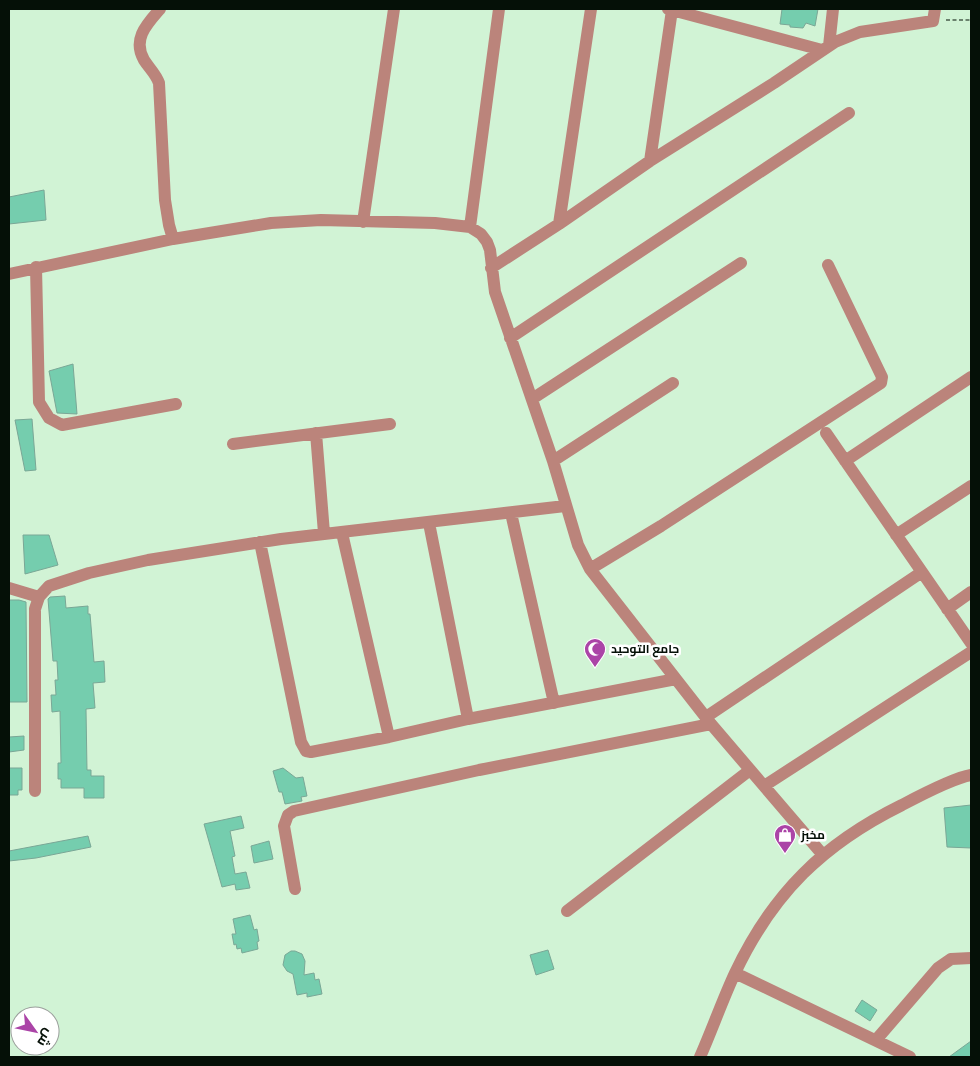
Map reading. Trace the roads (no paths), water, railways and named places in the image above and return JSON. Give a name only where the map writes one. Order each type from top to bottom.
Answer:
[{"type":"street","points":[[160,9],[144,27],[140,44],[144,60],[159,83],[165,200],[173,239]]},
{"type":"street","points":[[363,222],[394,9]]},
{"type":"street","points":[[470,227],[499,9]]},
{"type":"street","points":[[560,224],[591,9]]},
{"type":"street","points":[[650,162],[670,9],[825,48]]},
{"type":"street","points":[[825,48],[833,9]]},
{"type":"street","points":[[491,268],[825,48],[845,37],[860,32],[934,15]]},
{"type":"street","points":[[510,338],[849,113]]},
{"type":"street","points":[[9,274],[173,239],[271,223],[321,220],[435,222],[470,227],[481,234],[490,250],[495,292],[553,461],[578,545],[590,569],[709,721],[823,855]]},
{"type":"street","points":[[532,399],[741,263]]},
{"type":"street","points":[[590,569],[661,526],[880,383],[882,377],[828,265]]},
{"type":"street","points":[[36,267],[39,402],[49,418],[62,425],[176,404]]},
{"type":"street","points":[[845,461],[971,377]]},
{"type":"street","points":[[553,461],[673,383]]},
{"type":"street","points":[[233,444],[390,424]]},
{"type":"street","points":[[316,433],[324,533]]},
{"type":"street","points":[[826,433],[971,643]]},
{"type":"street","points":[[896,535],[971,486]]},
{"type":"street","points":[[35,791],[35,609],[39,596],[49,586],[121,565],[260,542],[565,506]]},
{"type":"street","points":[[511,513],[554,703]]},
{"type":"street","points":[[429,523],[468,719]]},
{"type":"street","points":[[342,533],[390,737]]},
{"type":"street","points":[[260,542],[303,747],[311,752],[390,737],[468,719],[676,680]]},
{"type":"street","points":[[295,889],[284,826],[288,815],[294,811],[709,721],[922,572]]},
{"type":"street","points":[[9,588],[39,596]]},
{"type":"street","points":[[947,609],[971,592]]},
{"type":"street","points":[[764,786],[971,652]]},
{"type":"street","points":[[567,911],[750,770]]},
{"type":"street","points":[[700,1057],[734,973],[758,930],[799,876],[842,840],[874,819],[921,795],[970,774]]},
{"type":"street","points":[[876,1040],[938,968],[951,959],[971,958]]},
{"type":"street","points":[[734,973],[910,1057]]},
{"type":"place","name":"جامع التوحيد","points":[[595,668]]},
{"type":"place","name":"مخبز","points":[[785,854]]}]
